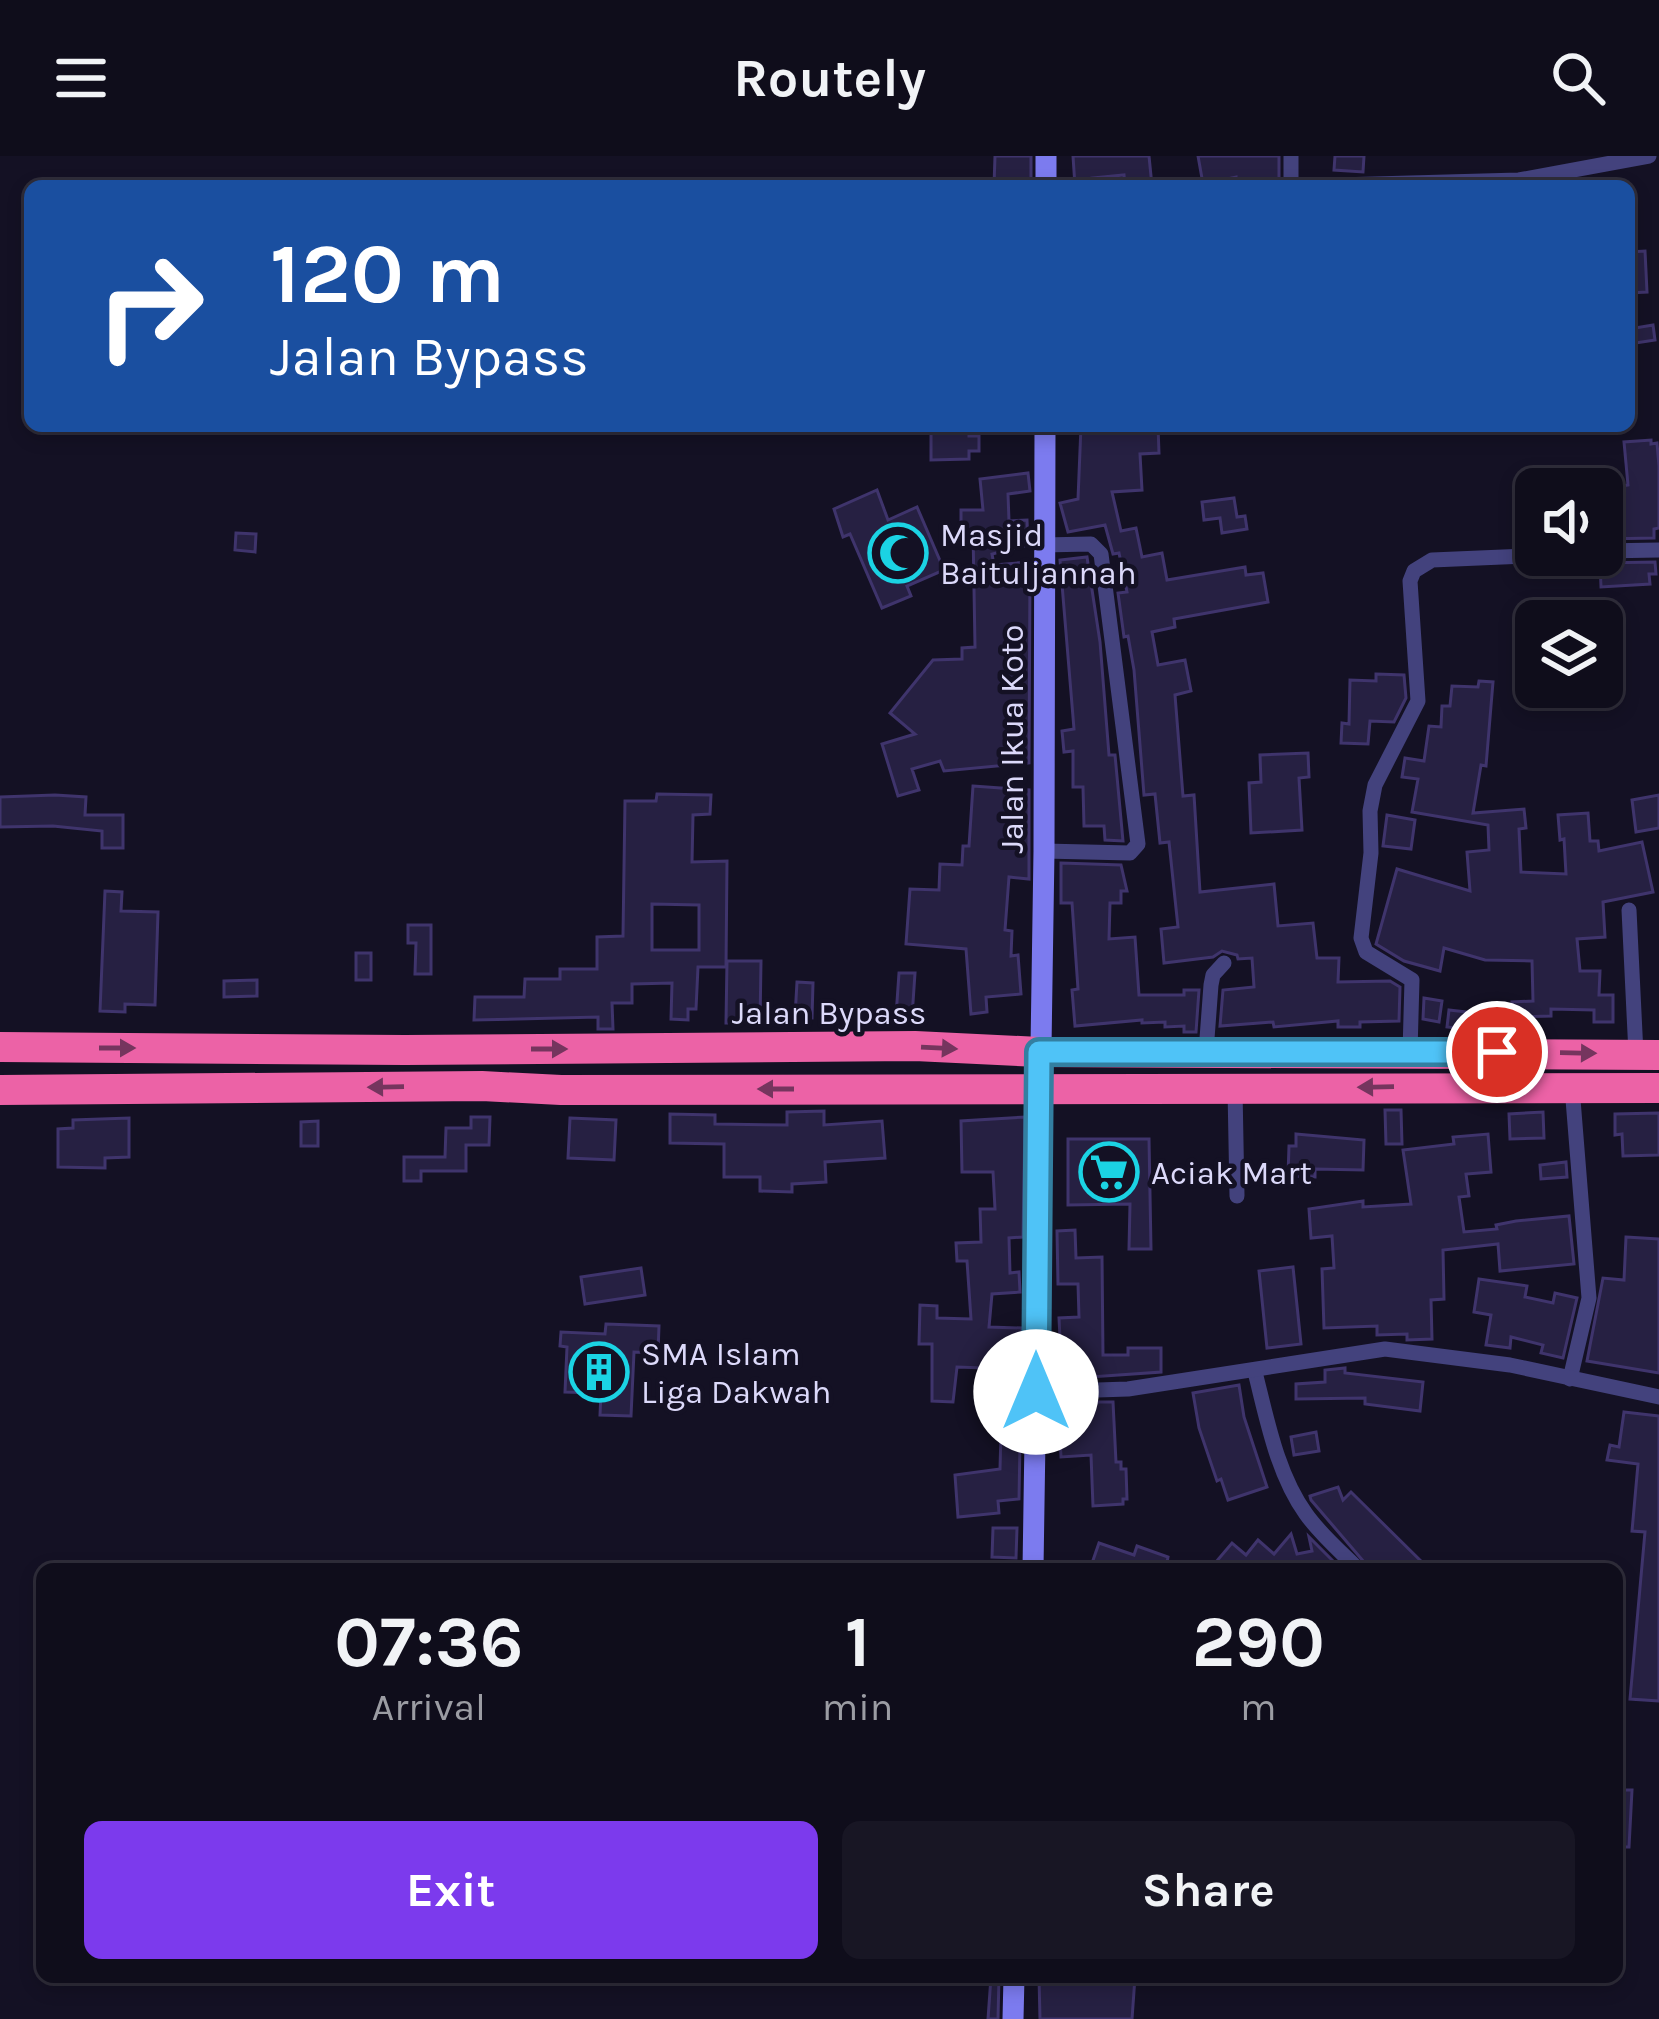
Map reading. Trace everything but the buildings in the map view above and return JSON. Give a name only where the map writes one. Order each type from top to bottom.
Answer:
[{"type":"highway","name":"Jalan Bypass","points":[[0,1047],[915,1046],[1039,1052],[1648,1054]]},
{"type":"highway","points":[[482,1086],[484,1048]]},
{"type":"highway","points":[[0,1090],[1659,1088]]},
{"type":"street","points":[[1524,180],[1649,156]]},
{"type":"street","name":"Jalan Ikua Koto","points":[[1033,1563],[1045,432]]},
{"type":"street","points":[[1042,545],[1091,544],[1101,554],[1138,844],[1130,853],[1044,851]]},
{"type":"street","points":[[1623,551],[1659,550]]},
{"type":"street","points":[[1410,1052],[1412,980],[1366,952],[1361,938],[1376,785],[1418,701],[1410,581],[1414,571],[1432,560],[1515,556]]},
{"type":"street","points":[[1629,910],[1648,1054]]},
{"type":"street","points":[[1206,1052],[1213,975],[1224,963]]},
{"type":"street","points":[[1570,1379],[1589,1298],[1572,1087]]},
{"type":"street","points":[[1235,1090],[1237,1196]]},
{"type":"street","points":[[1036,1392],[1128,1389],[1385,1349],[1510,1365],[1659,1397]]},
{"type":"street","points":[[1256,1372],[1289,1483],[1306,1515],[1352,1563]]},
{"type":"street","points":[[1013,2019],[1014,1983]]},
{"type":"place","name":"Masjid Baituljannah","points":[[898,553]]},
{"type":"place","name":"Aciak Mart","points":[[1109,1172]]},
{"type":"place","name":"SMA Islam Liga Dakwah","points":[[599,1372]]},
{"type":"route","points":[[1036,1392],[1039,1052],[1497,1052]]}]
